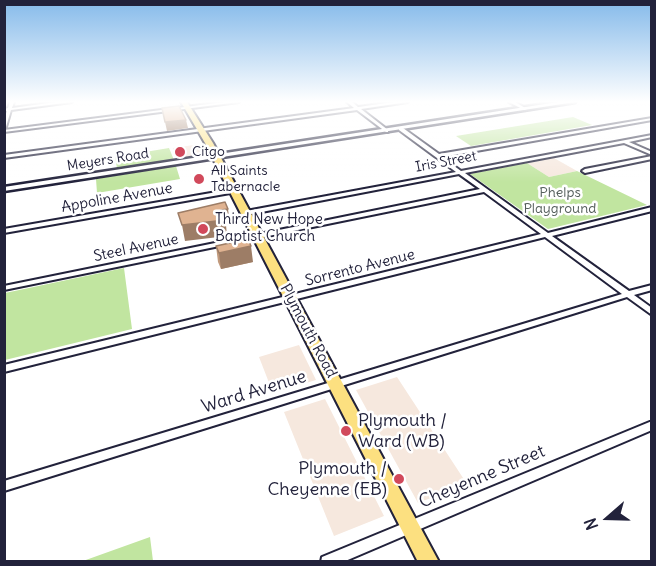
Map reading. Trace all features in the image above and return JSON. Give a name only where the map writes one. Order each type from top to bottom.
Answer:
[{"type":"main road","name":"Plymouth Road","points":[[200,130],[429,561]]},
{"type":"street","points":[[4,157],[212,128]]},
{"type":"street","points":[[383,128],[386,131]]},
{"type":"street","name":"Meyers Road","points":[[4,189],[405,128]]},
{"type":"street","points":[[438,156],[593,128]]},
{"type":"street","points":[[401,129],[651,312]]},
{"type":"street","name":"Iris Street","points":[[246,213],[651,136]]},
{"type":"street","points":[[624,141],[651,155]]},
{"type":"street","points":[[585,171],[651,155]]},
{"type":"street","name":"Steel Avenue","points":[[4,288],[485,190]]},
{"type":"street","name":"Appoline Avenue","points":[[4,231],[234,191]]},
{"type":"street","name":"Sorrento Avenue","points":[[4,369],[651,209]]},
{"type":"street","name":"Ward Avenue","points":[[4,486],[651,287]]},
{"type":"street","name":"Cheyenne Street","points":[[327,561],[651,425]]},
{"type":"shaded area","points":[[201,144],[206,155],[178,159],[173,148]]},
{"type":"shaded area","points":[[554,158],[577,171],[549,177],[527,163]]},
{"type":"shaded area","points":[[299,345],[316,380],[273,393],[259,357]]},
{"type":"shaded area","points":[[397,377],[467,484],[418,503],[356,390]]},
{"type":"shaded area","points":[[325,399],[384,516],[334,536],[284,412]]},
{"type":"green space","points":[[503,128],[572,128],[471,146],[456,136]]},
{"type":"green space","points":[[169,148],[174,160],[117,168],[115,157]]},
{"type":"green space","name":"Phelps Playground","points":[[527,163],[549,177],[577,171],[647,205],[548,229],[470,174]]},
{"type":"green space","points":[[176,166],[180,179],[97,193],[96,179]]},
{"type":"green space","points":[[124,268],[132,329],[5,360],[5,293]]},
{"type":"green space","points":[[150,537],[153,561],[83,561]]},
{"type":"building","points":[[225,202],[228,209],[221,210],[225,220],[182,225],[178,213]]},
{"type":"building","points":[[248,239],[251,246],[219,253],[216,246]]},
{"type":"place","name":"Citgo","points":[[180,152]]},
{"type":"place","name":"All Saints Tabernacle","points":[[199,179]]},
{"type":"place","name":"Third New Hope Baptist Church","points":[[203,229]]},
{"type":"place","name":"Plymouth / Ward (WB)","points":[[346,431]]},
{"type":"place","name":"Plymouth / Cheyenne (EB)","points":[[399,479]]}]
